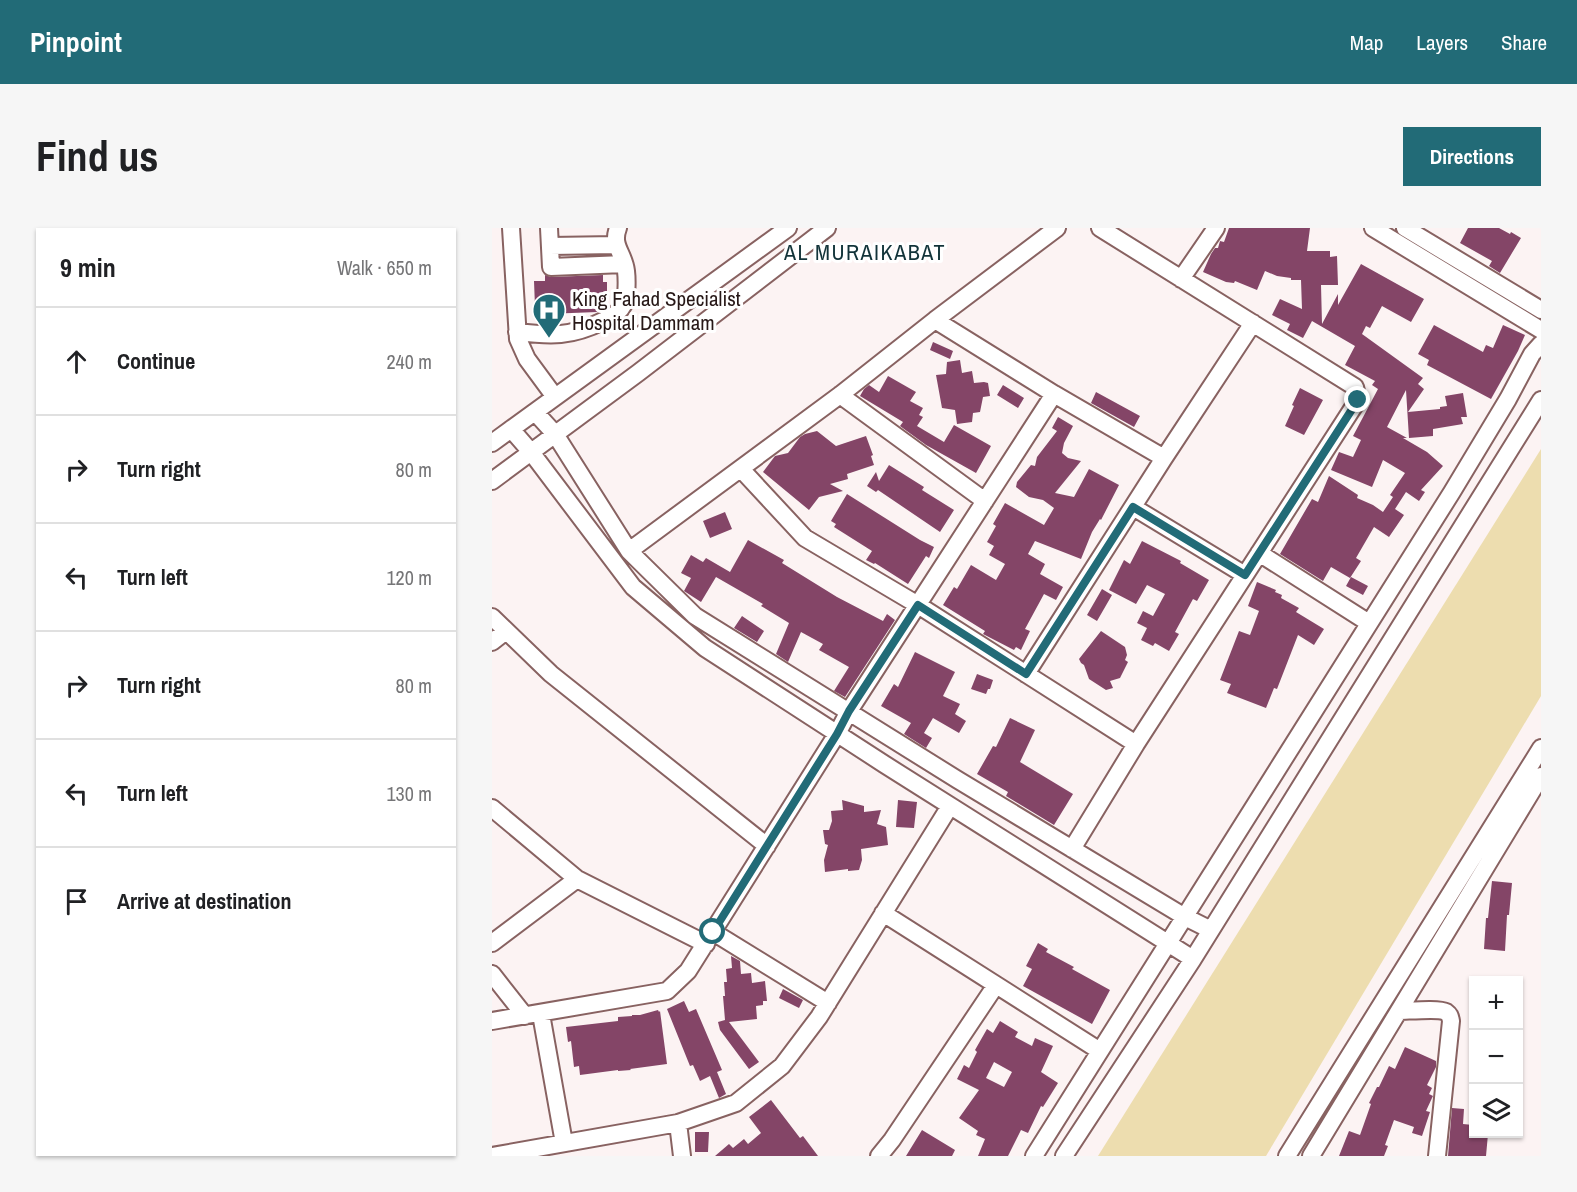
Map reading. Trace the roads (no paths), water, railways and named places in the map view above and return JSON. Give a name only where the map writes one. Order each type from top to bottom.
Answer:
[{"type":"street","points":[[511,228],[518,339],[527,358],[555,397]]},
{"type":"street","points":[[549,228],[551,267],[624,264]]},
{"type":"street","points":[[517,332],[542,335],[568,334],[587,330],[612,316],[624,304],[626,271],[622,255],[616,245],[615,235],[618,228]]},
{"type":"street","points":[[492,481],[638,373],[827,228]]},
{"type":"street","points":[[629,551],[840,395],[1057,228]]},
{"type":"street","points":[[1072,849],[1136,744],[1358,400],[1355,387],[1100,228]]},
{"type":"street","points":[[1181,279],[1216,228]]},
{"type":"street","points":[[1373,228],[1541,330]]},
{"type":"street","points":[[1405,228],[1541,310]]},
{"type":"street","points":[[492,443],[785,229]]},
{"type":"street","points":[[550,246],[616,245]]},
{"type":"street","points":[[935,320],[1054,394],[1164,458]]},
{"type":"street","points":[[1026,674],[1253,323]]},
{"type":"street","points":[[1034,1156],[1452,492],[1508,399],[1532,354],[1541,344]]},
{"type":"street","points":[[492,1021],[667,991],[688,971],[837,734],[849,711],[1054,394]]},
{"type":"street","points":[[840,395],[985,501]]},
{"type":"street","points":[[1064,1156],[1193,959],[1541,400]]},
{"type":"street","points":[[535,412],[555,434],[629,551],[695,616],[958,780],[1185,917],[1211,930]]},
{"type":"street","points":[[511,429],[633,587],[705,648],[1193,959]]},
{"type":"street","points":[[741,469],[804,538],[918,605],[1136,744]]},
{"type":"street","points":[[1133,507],[1245,575]]},
{"type":"street","points":[[1260,553],[1369,623]]},
{"type":"street","points":[[492,617],[551,674],[767,846]]},
{"type":"street","points":[[492,642],[506,631]]},
{"type":"street","points":[[1287,1156],[1541,749]]},
{"type":"street","points":[[1311,1156],[1541,776]]},
{"type":"street","points":[[492,1156],[678,1123],[736,1103],[782,1066],[819,1017],[950,806]]},
{"type":"street","points":[[492,808],[577,879],[709,938],[828,1003]]},
{"type":"street","points":[[492,943],[577,879]]},
{"type":"street","points":[[884,914],[1100,1051]]},
{"type":"street","points":[[492,974],[533,1015],[564,1143]]},
{"type":"street","points":[[879,1156],[996,985]]},
{"type":"street","points":[[1399,1011],[1445,1012],[1451,1021],[1437,1156]]},
{"type":"street","points":[[678,1123],[682,1156]]},
{"type":"place","name":"King Fahad Specialist Hospital Dammam","points":[[549,339]]},
{"type":"district","name":"AL MURAIKABAT","points":[[865,252]]}]
